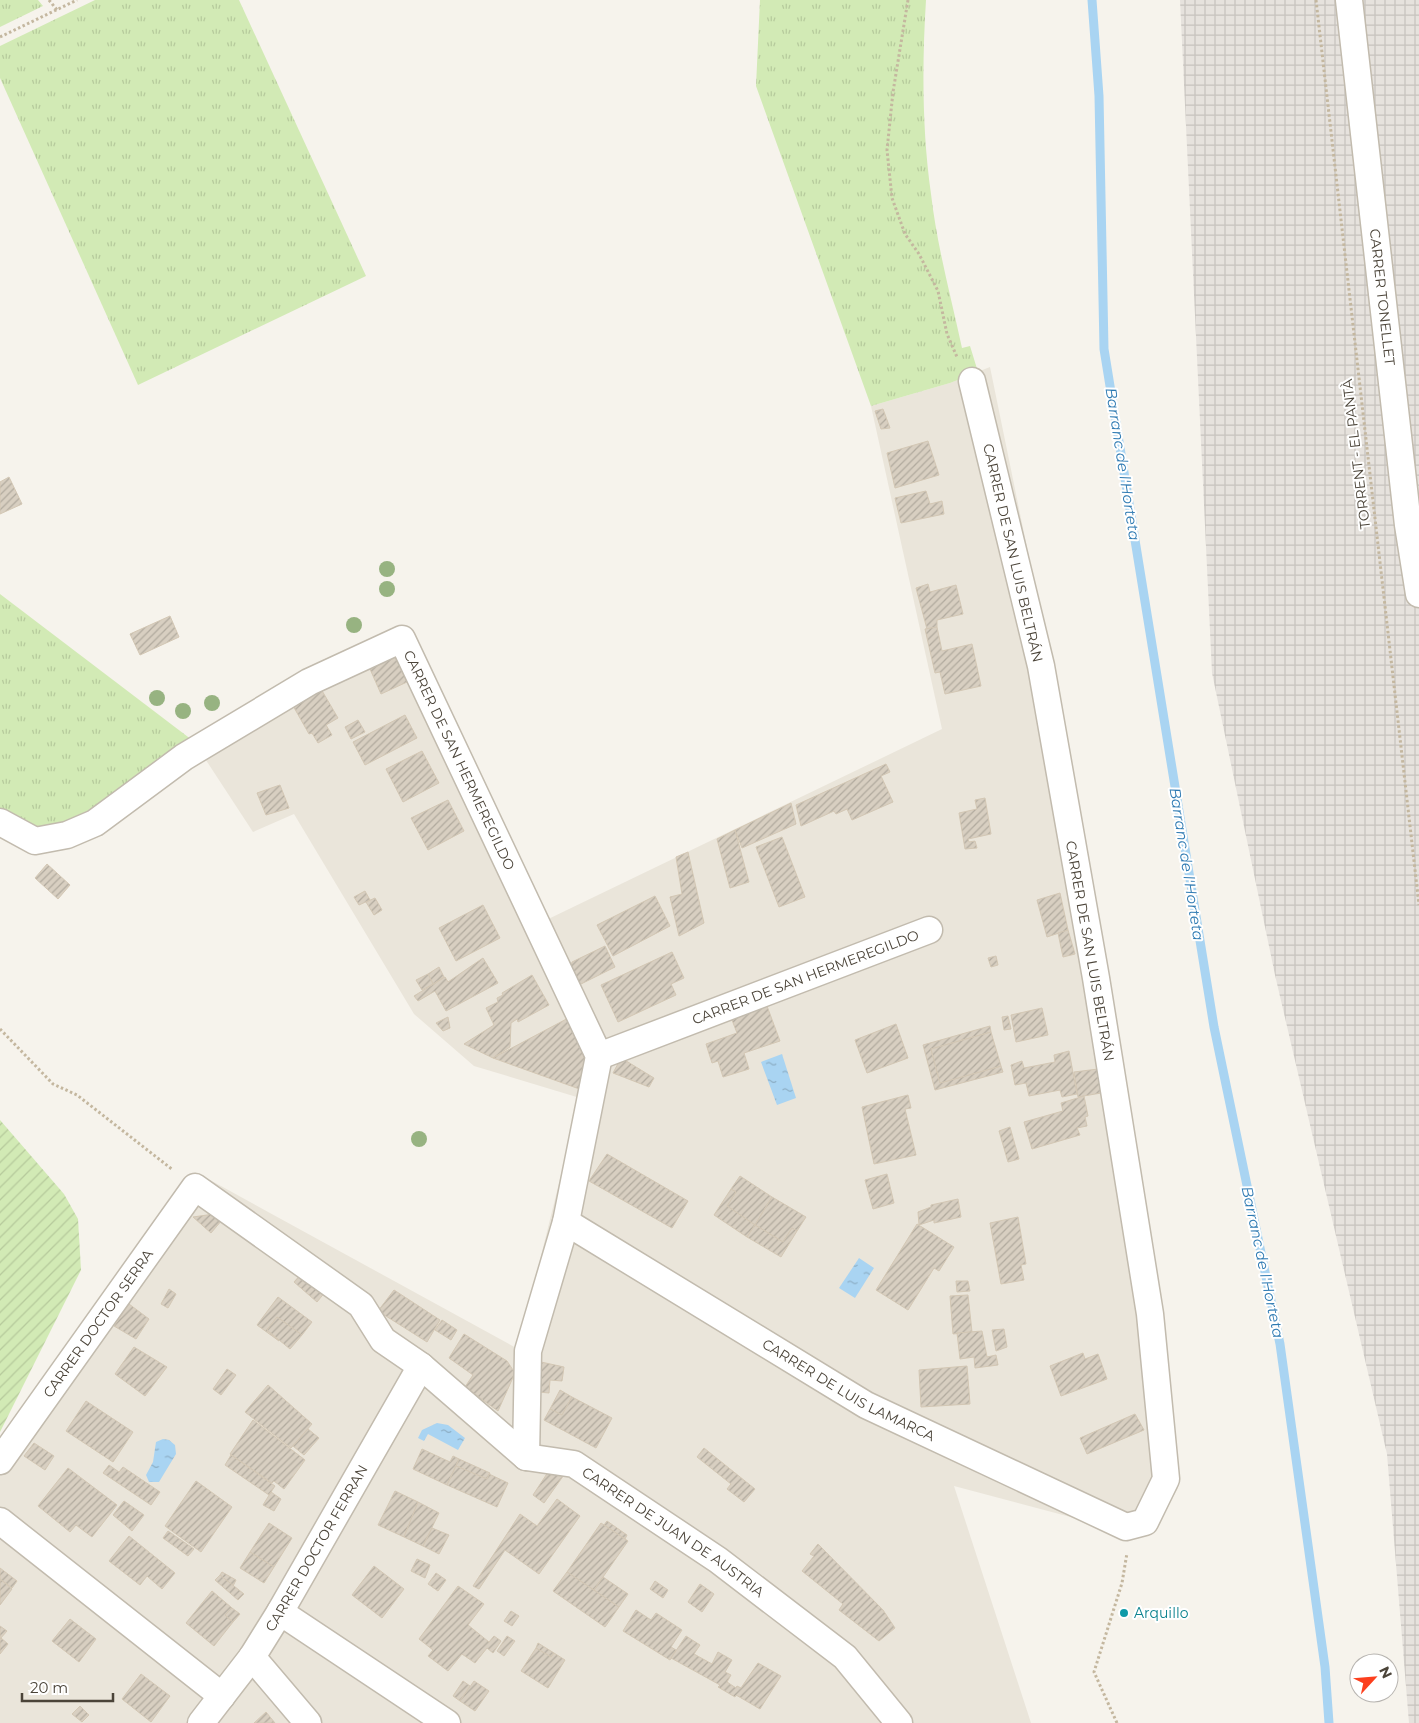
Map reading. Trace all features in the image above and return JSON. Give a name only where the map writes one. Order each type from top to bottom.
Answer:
[{"type":"street","name":"CARRER TONELLET","points":[[1349,0],[1408,525],[1419,594]]},
{"type":"street","name":"CARRER DE SAN LUIS BELTRÁN","points":[[972,381],[1040,666],[1096,978],[1150,1314],[1166,1480],[1138,1524]]},
{"type":"street","name":"CARRER DE SAN HERMEREGILDO","points":[[0,822],[35,840],[67,835],[95,823],[184,757],[292,692],[402,639],[600,1056],[928,930]]},
{"type":"street","points":[[526,1457],[528,1351],[566,1222],[600,1056]]},
{"type":"street","points":[[196,1187],[360,1305],[383,1340],[421,1366],[526,1457]]},
{"type":"street","name":"CARRER DOCTOR SERRA","points":[[0,1461],[196,1187]]},
{"type":"street","name":"CARRER DE LUIS LAMARCA","points":[[566,1222],[866,1406],[1126,1527],[1138,1524]]},
{"type":"street","name":"CARRER DOCTOR FERRAN","points":[[202,1723],[252,1657],[280,1612],[421,1366]]},
{"type":"street","name":"CARRER DE JUAN DE AUSTRIA","points":[[526,1457],[574,1464],[718,1560],[845,1657],[899,1723]]},
{"type":"street","points":[[0,1521],[222,1696]]},
{"type":"street","points":[[280,1612],[447,1723]]},
{"type":"street","points":[[252,1657],[308,1723]]},
{"type":"path","points":[[49,0],[57,10]]},
{"type":"path","points":[[0,37],[77,0]]},
{"type":"path","points":[[908,0],[893,92],[887,150],[892,198],[904,234],[919,254],[938,291],[947,334],[961,366],[972,381]]},
{"type":"path","name":"TORRENT - EL PANTÀ","points":[[1316,0],[1419,905]]},
{"type":"path","points":[[0,1029],[53,1084],[77,1095],[196,1187]]},
{"type":"path","points":[[1117,1723],[1094,1672],[1138,1524]]},
{"type":"shaded area","points":[[1180,0],[1419,0],[1419,1723],[1409,1723],[1387,1454],[1275,975],[1212,673]]},
{"type":"shaded area","points":[[990,367],[1050,660],[1160,1313],[1178,1488],[1154,1531],[1127,1532],[954,1486],[1031,1723],[0,1723],[0,1457],[210,1180],[518,1349],[580,1098],[474,1066],[414,1014],[294,814],[253,832],[200,751],[403,626],[540,923],[942,729],[871,406],[950,383]]},
{"type":"green space","points":[[0,0],[38,0],[43,6],[0,27]]},
{"type":"green space","points":[[95,0],[239,0],[366,276],[138,385],[0,78],[0,46]]},
{"type":"green space","points":[[760,0],[926,0],[923,73],[924,121],[934,213],[962,348],[970,346],[978,372],[950,383],[871,406],[756,86]]},
{"type":"green space","points":[[0,594],[192,740],[106,806],[55,827],[33,829],[19,823],[0,808]]},
{"type":"green space","points":[[0,1120],[64,1194],[78,1219],[81,1270],[0,1432]]},
{"type":"water","points":[[782,1054],[796,1098],[777,1105],[761,1062]]},
{"type":"water","points":[[859,1258],[874,1268],[855,1298],[839,1288]]},
{"type":"water","points":[[437,1423],[448,1425],[465,1438],[458,1450],[428,1434],[424,1441],[418,1438],[422,1430]]},
{"type":"water","points":[[163,1439],[169,1440],[175,1445],[176,1454],[159,1482],[149,1482],[146,1475],[153,1462],[156,1442]]},
{"type":"building","points":[[883,409],[890,428],[881,429],[875,411]]},
{"type":"building","points":[[928,441],[939,475],[895,488],[887,453]]},
{"type":"building","points":[[9,477],[22,504],[0,514],[0,482]]},
{"type":"building","points":[[926,491],[930,504],[942,501],[944,514],[901,523],[895,498]]},
{"type":"building","points":[[928,584],[930,592],[956,585],[963,614],[937,620],[937,627],[927,629],[916,588]]},
{"type":"building","points":[[170,616],[179,637],[140,655],[130,634]]},
{"type":"building","points":[[937,627],[942,651],[972,644],[981,686],[945,694],[940,672],[935,673],[925,629]]},
{"type":"building","points":[[395,656],[407,682],[381,694],[370,669]]},
{"type":"building","points":[[321,689],[338,718],[326,725],[332,735],[318,743],[312,733],[309,734],[292,704]]},
{"type":"building","points":[[405,715],[417,738],[365,765],[353,742]]},
{"type":"building","points":[[358,720],[365,732],[351,739],[345,727]]},
{"type":"building","points":[[422,751],[439,783],[403,802],[386,769]]},
{"type":"building","points":[[886,764],[890,772],[881,776],[893,802],[852,820],[847,809],[836,814],[834,811],[801,826],[796,805]]},
{"type":"building","points":[[280,785],[289,808],[266,815],[257,793]]},
{"type":"building","points":[[985,798],[991,834],[968,839],[969,842],[975,841],[977,848],[965,849],[959,813],[977,809],[975,800]]},
{"type":"building","points":[[448,800],[464,831],[428,850],[411,818]]},
{"type":"building","points":[[791,803],[796,824],[742,848],[735,830]]},
{"type":"building","points":[[735,830],[749,882],[730,888],[717,839]]},
{"type":"building","points":[[782,837],[805,897],[779,907],[756,847]]},
{"type":"building","points":[[688,852],[704,923],[679,936],[670,897],[682,894],[676,857]]},
{"type":"building","points":[[47,864],[70,885],[58,899],[35,878]]},
{"type":"building","points":[[365,891],[370,900],[359,905],[354,897]]},
{"type":"building","points":[[1060,893],[1068,930],[1047,937],[1037,900]]},
{"type":"building","points":[[655,896],[670,926],[613,956],[597,925]]},
{"type":"building","points":[[375,898],[382,910],[374,915],[366,902]]},
{"type":"building","points":[[483,905],[500,938],[456,961],[439,928]]},
{"type":"building","points":[[1068,930],[1075,954],[1063,957],[1058,933]]},
{"type":"building","points":[[605,946],[615,967],[577,986],[570,974],[572,962]]},
{"type":"building","points":[[672,952],[684,978],[671,984],[676,995],[618,1022],[601,985]]},
{"type":"building","points":[[996,956],[998,965],[991,967],[988,958]]},
{"type":"building","points":[[483,958],[498,983],[446,1011],[435,991],[418,1001],[414,996],[445,977],[448,982]]},
{"type":"building","points":[[439,967],[444,977],[433,984],[428,974]]},
{"type":"building","points":[[428,974],[433,984],[422,990],[416,980]]},
{"type":"building","points":[[532,975],[549,1005],[518,1022],[517,1019],[511,1023],[510,1047],[493,1058],[464,1044],[494,1025],[486,1008],[498,1002],[497,998],[503,995],[502,993]]},
{"type":"building","points":[[767,1006],[780,1041],[744,1053],[749,1069],[723,1077],[718,1061],[712,1063],[706,1044],[737,1033],[732,1020]]},
{"type":"building","points":[[1042,1008],[1048,1035],[1016,1042],[1011,1015]]},
{"type":"building","points":[[574,1015],[594,1058],[585,1091],[493,1058]]},
{"type":"building","points":[[1008,1016],[1011,1029],[1004,1030],[1002,1017]]},
{"type":"building","points":[[448,1017],[450,1028],[443,1031],[436,1023]]},
{"type":"building","points":[[896,1024],[908,1058],[867,1073],[855,1040]]},
{"type":"building","points":[[990,1026],[991,1032],[931,1049],[940,1083],[1001,1066],[1003,1072],[935,1090],[923,1045]]},
{"type":"building","points":[[991,1032],[1001,1066],[940,1083],[931,1049]]},
{"type":"building","points":[[1069,1051],[1077,1094],[1062,1097],[1060,1090],[1029,1096],[1026,1083],[1015,1085],[1011,1065],[1022,1061],[1024,1068],[1055,1062],[1054,1055]]},
{"type":"building","points":[[623,1059],[654,1078],[649,1087],[613,1073],[620,1060]]},
{"type":"building","points":[[1098,1069],[1101,1093],[1078,1097],[1074,1072]]},
{"type":"building","points":[[908,1095],[911,1108],[905,1109],[916,1155],[874,1164],[862,1107]]},
{"type":"building","points":[[1084,1096],[1088,1116],[1085,1117],[1087,1126],[1077,1128],[1080,1135],[1032,1149],[1024,1122],[1063,1111],[1061,1103]]},
{"type":"building","points":[[1010,1127],[1019,1159],[1008,1162],[999,1131]]},
{"type":"building","points":[[607,1154],[688,1201],[672,1228],[589,1181]]},
{"type":"building","points":[[887,1174],[894,1203],[873,1209],[865,1180]]},
{"type":"building","points":[[740,1176],[772,1197],[755,1225],[727,1206],[736,1192],[731,1189]]},
{"type":"building","points":[[731,1189],[736,1192],[727,1206],[755,1225],[747,1237],[714,1215]]},
{"type":"building","points":[[772,1197],[806,1217],[797,1231],[792,1228],[783,1242],[755,1225]]},
{"type":"building","points":[[958,1199],[961,1217],[934,1223],[934,1220],[919,1225],[918,1212],[931,1207],[931,1205]]},
{"type":"building","points":[[214,1214],[222,1220],[211,1233],[193,1217]]},
{"type":"building","points":[[1018,1217],[1026,1264],[1021,1265],[1024,1280],[1001,1284],[990,1223]]},
{"type":"building","points":[[917,1224],[954,1247],[939,1271],[934,1268],[908,1310],[876,1290]]},
{"type":"building","points":[[755,1225],[783,1242],[792,1228],[797,1231],[781,1257],[747,1237]]},
{"type":"building","points":[[303,1272],[326,1291],[317,1302],[294,1282]]},
{"type":"building","points":[[956,1281],[968,1281],[970,1291],[957,1292]]},
{"type":"building","points":[[169,1289],[176,1294],[168,1308],[161,1304]]},
{"type":"building","points":[[394,1290],[440,1320],[427,1342],[378,1311]]},
{"type":"building","points":[[968,1295],[972,1332],[953,1334],[950,1296]]},
{"type":"building","points":[[278,1297],[312,1322],[302,1335],[277,1317],[267,1330],[279,1341],[257,1325]]},
{"type":"building","points":[[129,1304],[149,1319],[136,1339],[114,1326]]},
{"type":"building","points":[[277,1317],[302,1335],[290,1349],[267,1330]]},
{"type":"building","points":[[442,1320],[457,1330],[451,1340],[435,1330]]},
{"type":"building","points":[[1004,1329],[1007,1347],[996,1351],[992,1330]]},
{"type":"building","points":[[982,1331],[987,1357],[996,1355],[998,1365],[975,1368],[974,1357],[960,1359],[957,1333]]},
{"type":"building","points":[[464,1334],[507,1361],[515,1373],[498,1411],[465,1387],[473,1375],[449,1358]]},
{"type":"building","points":[[134,1347],[167,1367],[145,1396],[115,1374]]},
{"type":"building","points":[[1083,1353],[1085,1359],[1098,1354],[1107,1379],[1061,1396],[1050,1366]]},
{"type":"building","points":[[541,1362],[564,1367],[562,1381],[550,1380],[549,1393],[539,1392]]},
{"type":"building","points":[[967,1366],[970,1404],[921,1407],[919,1370]]},
{"type":"building","points":[[227,1369],[236,1375],[221,1395],[213,1389]]},
{"type":"building","points":[[268,1385],[312,1424],[291,1448],[245,1412]]},
{"type":"building","points":[[560,1390],[572,1397],[562,1415],[550,1409]]},
{"type":"building","points":[[572,1397],[612,1418],[596,1448],[544,1420],[550,1409],[562,1415]]},
{"type":"building","points":[[86,1401],[133,1432],[113,1462],[66,1431]]},
{"type":"building","points":[[1135,1414],[1144,1430],[1087,1454],[1080,1438]]},
{"type":"building","points":[[253,1420],[305,1460],[284,1489],[230,1454]]},
{"type":"building","points":[[308,1429],[319,1438],[304,1455],[293,1446]]},
{"type":"building","points":[[34,1443],[54,1456],[45,1470],[24,1456]]},
{"type":"building","points":[[704,1448],[755,1489],[744,1502],[727,1489],[731,1484],[697,1457]]},
{"type":"building","points":[[422,1449],[450,1462],[453,1456],[459,1459],[447,1485],[413,1469]]},
{"type":"building","points":[[231,1455],[275,1486],[269,1495],[225,1465]]},
{"type":"building","points":[[459,1459],[490,1473],[487,1479],[456,1466]]},
{"type":"building","points":[[109,1465],[119,1472],[123,1467],[160,1492],[151,1505],[103,1473]]},
{"type":"building","points":[[456,1466],[487,1479],[489,1474],[508,1483],[497,1507],[447,1485]]},
{"type":"building","points":[[552,1466],[566,1472],[544,1503],[533,1495]]},
{"type":"building","points":[[68,1468],[117,1505],[92,1537],[76,1525],[70,1532],[38,1506]]},
{"type":"building","points":[[196,1481],[232,1507],[201,1552],[165,1526]]},
{"type":"building","points":[[395,1491],[418,1502],[404,1537],[378,1525]]},
{"type":"building","points":[[271,1492],[281,1499],[274,1511],[263,1505]]},
{"type":"building","points":[[557,1499],[580,1516],[539,1574],[505,1550],[479,1589],[473,1586],[520,1514],[537,1526]]},
{"type":"building","points":[[124,1501],[144,1515],[132,1531],[113,1515]]},
{"type":"building","points":[[418,1502],[439,1513],[423,1546],[404,1537]]},
{"type":"building","points":[[607,1521],[627,1535],[625,1539],[604,1525]]},
{"type":"building","points":[[269,1523],[292,1538],[274,1567],[250,1552]]},
{"type":"building","points":[[601,1523],[628,1541],[594,1590],[567,1572]]},
{"type":"building","points":[[432,1528],[449,1535],[439,1554],[423,1546]]},
{"type":"building","points":[[168,1531],[194,1549],[188,1556],[163,1538]]},
{"type":"building","points":[[129,1536],[175,1573],[162,1589],[147,1576],[140,1585],[109,1561]]},
{"type":"building","points":[[818,1544],[883,1610],[895,1628],[879,1641],[839,1610],[843,1604],[802,1571],[814,1556],[810,1554]]},
{"type":"building","points":[[250,1552],[274,1567],[264,1583],[240,1568]]},
{"type":"building","points":[[417,1559],[430,1565],[425,1578],[411,1571]]},
{"type":"building","points":[[374,1566],[404,1589],[382,1618],[352,1595]]},
{"type":"building","points":[[0,1568],[17,1581],[12,1588],[0,1579]]},
{"type":"building","points":[[222,1572],[236,1580],[233,1586],[220,1575]]},
{"type":"building","points":[[567,1572],[619,1607],[605,1627],[553,1591]]},
{"type":"building","points":[[436,1573],[446,1580],[438,1591],[428,1584]]},
{"type":"building","points":[[220,1575],[244,1594],[238,1600],[215,1580]]},
{"type":"building","points":[[603,1577],[628,1594],[619,1607],[594,1590]]},
{"type":"building","points":[[0,1579],[12,1589],[0,1605]]},
{"type":"building","points":[[655,1581],[668,1590],[663,1598],[650,1589]]},
{"type":"building","points":[[700,1584],[714,1594],[702,1612],[688,1602]]},
{"type":"building","points":[[458,1586],[484,1604],[468,1625],[489,1642],[494,1636],[501,1641],[493,1653],[487,1648],[475,1663],[462,1654],[448,1671],[428,1656],[433,1650],[419,1639]]},
{"type":"building","points":[[212,1591],[232,1608],[225,1615],[233,1622],[214,1646],[186,1623]]},
{"type":"building","points":[[232,1608],[240,1614],[233,1622],[225,1615]]},
{"type":"building","points":[[636,1610],[651,1620],[656,1613],[682,1630],[671,1647],[676,1650],[670,1660],[623,1631]]},
{"type":"building","points":[[511,1611],[519,1616],[512,1626],[504,1621]]},
{"type":"building","points":[[70,1619],[96,1639],[79,1662],[52,1641]]},
{"type":"building","points":[[0,1626],[7,1631],[0,1639]]},
{"type":"building","points":[[507,1636],[515,1641],[504,1656],[497,1651]]},
{"type":"building","points":[[686,1636],[700,1645],[694,1654],[712,1664],[718,1652],[732,1660],[725,1672],[731,1675],[727,1682],[736,1688],[737,1686],[741,1688],[758,1663],[781,1676],[760,1709],[736,1695],[735,1697],[718,1687],[720,1685],[671,1658]]},
{"type":"building","points":[[0,1639],[8,1644],[0,1654]]},
{"type":"building","points":[[538,1643],[554,1653],[551,1657],[536,1648]]},
{"type":"building","points":[[536,1648],[551,1657],[554,1653],[565,1660],[548,1688],[521,1671]]},
{"type":"building","points":[[141,1674],[170,1696],[151,1722],[122,1699]]},
{"type":"building","points":[[463,1681],[470,1686],[460,1701],[453,1696]]},
{"type":"building","points":[[474,1681],[489,1691],[475,1711],[460,1701]]},
{"type":"building","points":[[80,1706],[89,1715],[82,1722],[72,1714]]},
{"type":"building","points":[[266,1712],[275,1723],[254,1723]]},
{"type":"waterway","name":"Barranc de l'Horteta","points":[[1092,0],[1099,96],[1104,349],[1214,1027],[1280,1344],[1325,1667],[1329,1723]]},
{"type":"place","name":"Arquillo","points":[[1124,1613]]}]
